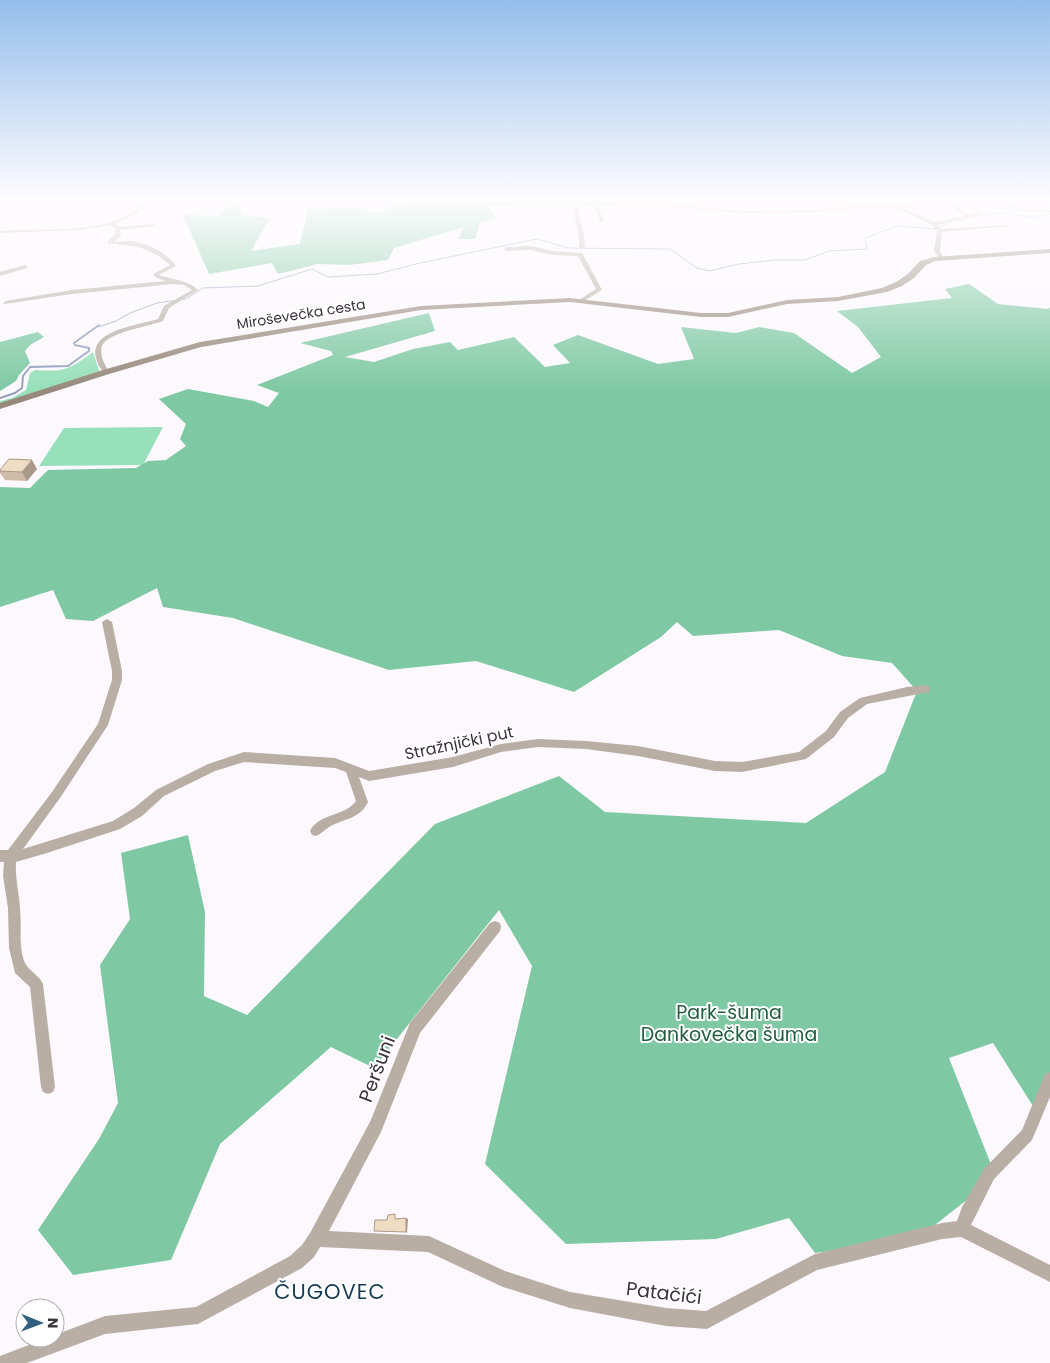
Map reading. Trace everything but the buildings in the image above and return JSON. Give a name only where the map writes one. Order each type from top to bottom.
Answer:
[{"type":"main road","name":"Miroševečka cesta","points":[[0,406],[106,372],[221,341],[309,329],[422,308],[582,300],[647,310],[701,315],[728,315],[786,302],[838,299],[884,290],[899,284],[911,276],[924,263]]},
{"type":"street","points":[[170,263],[173,266],[156,274],[173,282]]},
{"type":"street","points":[[582,300],[599,290],[585,263]]},
{"type":"street","points":[[0,274],[25,267]]},
{"type":"street","points":[[6,303],[72,292],[173,282],[184,283],[196,290],[166,307],[161,320],[111,334],[103,339],[98,346],[98,356],[106,372]]},
{"type":"street","points":[[188,286],[195,283]]},
{"type":"street","points":[[48,1087],[36,984],[20,968],[15,948],[14,908],[5,857],[56,795],[103,725],[117,671],[107,622]]},
{"type":"street","name":"Stražnjički put","points":[[5,857],[47,848],[116,825],[138,812],[160,793],[212,768],[244,757],[335,763],[369,776],[391,774],[453,762],[501,748],[538,743],[586,745],[638,751],[716,766],[742,767],[802,756],[830,734],[844,715],[864,701],[907,691],[925,689]]},
{"type":"street","points":[[316,832],[322,823],[338,819],[359,809],[362,802],[352,770]]},
{"type":"street","name":"Peršuni","points":[[4,1363],[105,1326],[198,1315],[296,1262],[308,1251],[316,1239],[376,1127],[415,1028],[495,927]]},
{"type":"street","points":[[1050,1079],[1027,1135],[989,1174],[968,1213],[962,1229],[1050,1274]]},
{"type":"street","name":"Patačići","points":[[316,1239],[429,1244],[503,1279],[570,1300],[666,1317],[707,1320],[815,1262],[942,1231],[962,1229]]},
{"type":"green space","points":[[204,263],[368,263],[349,265],[318,264],[278,274],[272,263],[209,274]]},
{"type":"green space","name":"Park-šuma Dankovečka šuma","points":[[969,284],[998,304],[1048,309],[1050,307],[1050,1077],[1033,1106],[993,1043],[949,1058],[996,1177],[917,1239],[815,1253],[789,1218],[716,1239],[566,1244],[485,1164],[532,966],[499,910],[374,1068],[331,1047],[220,1144],[171,1260],[73,1275],[38,1230],[99,1139],[118,1103],[100,965],[130,919],[121,853],[188,835],[205,912],[204,996],[247,1015],[435,824],[559,776],[605,812],[806,823],[885,772],[917,691],[892,663],[842,656],[779,630],[693,636],[677,622],[661,637],[574,692],[476,661],[389,670],[233,618],[163,607],[157,588],[93,621],[66,619],[53,590],[0,607],[0,487],[30,488],[48,470],[136,468],[148,461],[166,460],[186,446],[180,439],[186,424],[159,399],[188,389],[254,401],[268,407],[279,393],[257,385],[333,355],[331,351],[300,343],[429,313],[435,331],[345,357],[374,362],[413,349],[450,342],[458,350],[514,337],[545,367],[570,363],[553,345],[578,335],[658,364],[694,359],[681,327],[736,333],[759,327],[794,333],[852,373],[881,357],[858,327],[837,311],[952,298],[945,289]]},
{"type":"green space","points":[[38,332],[44,337],[30,345],[25,351],[30,363],[16,381],[0,391],[0,342]]},
{"type":"green space","points":[[93,352],[100,373],[0,404],[0,401],[12,398],[26,390],[30,373],[35,370],[60,370],[78,363]]},
{"type":"green space","points":[[163,427],[143,465],[39,466],[64,428]]},
{"type":"waterway","points":[[98,327],[157,303],[186,299],[203,288],[258,286],[312,269],[328,277],[377,274],[422,263]]},
{"type":"waterway","points":[[689,263],[697,268],[709,271],[751,263]]},
{"type":"waterway","points":[[0,398],[15,393],[22,388],[23,376],[30,367],[68,366],[89,351],[89,348],[75,345],[74,343],[99,325]]},
{"type":"district","name":"ČUGOVEC","points":[[330,1291]]}]
